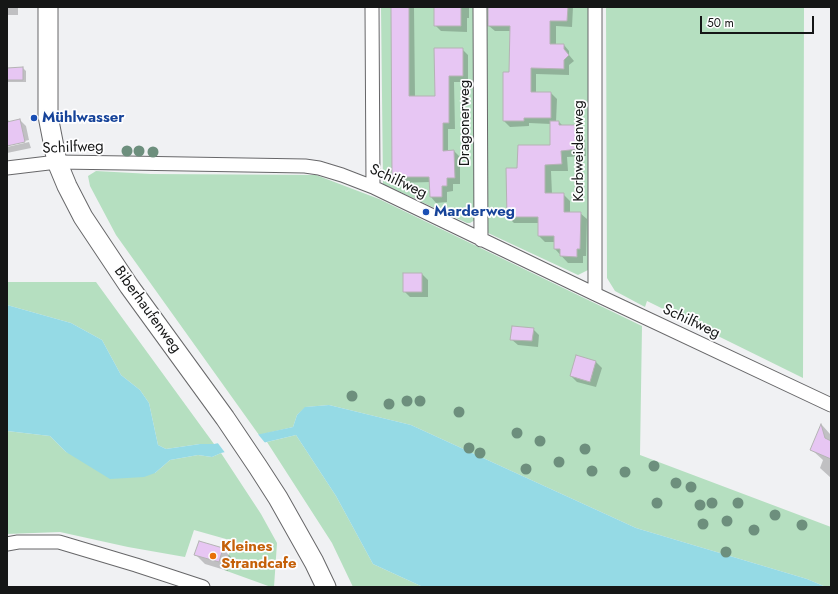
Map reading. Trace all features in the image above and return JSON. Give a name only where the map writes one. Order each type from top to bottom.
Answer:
[{"type":"main road","name":"Biberhaufenweg","points":[[48,7],[48,116],[57,162],[83,217],[129,286],[225,418],[258,467],[307,549],[326,587]]},
{"type":"street","points":[[372,7],[373,187]]},
{"type":"street","name":"Dragonerweg","points":[[480,7],[481,240]]},
{"type":"street","name":"Korbweidenweg","points":[[595,7],[595,294]]},
{"type":"street","name":"Schilfweg","points":[[7,168],[57,162],[306,166],[319,168],[373,187],[481,240],[831,405]]},
{"type":"street","points":[[7,544],[18,542],[58,542],[203,587]]},
{"type":"green space","points":[[381,7],[474,7],[475,220],[470,223],[467,223],[383,184]]},
{"type":"green space","points":[[487,7],[589,7],[590,269],[578,275],[488,233]]},
{"type":"green space","points":[[606,7],[804,7],[803,378],[647,301],[645,307],[615,291],[607,278]]},
{"type":"green space","points":[[96,171],[151,174],[316,175],[379,199],[642,326],[640,455],[831,527],[831,587],[826,587],[807,579],[636,528],[411,425],[329,405],[306,407],[297,415],[293,427],[259,435],[116,235],[90,186],[88,176]]},
{"type":"green space","points":[[7,282],[96,282],[214,444],[200,444],[166,449],[158,445],[149,403],[140,390],[121,375],[102,340],[71,323],[7,305]]},
{"type":"green space","points":[[7,431],[50,436],[66,452],[155,473],[170,460],[198,455],[212,457],[221,453],[261,514],[277,543],[274,587],[224,570],[233,541],[194,530],[185,557],[128,547],[60,532],[7,534]]},
{"type":"green space","points":[[296,435],[336,496],[373,564],[423,587],[353,587],[332,543],[267,442]]},
{"type":"water","points":[[7,305],[71,323],[102,340],[121,375],[140,390],[149,403],[158,445],[166,449],[200,444],[214,444],[293,427],[297,415],[305,407],[329,405],[411,425],[636,528],[807,579],[826,587],[423,587],[373,564],[336,496],[296,435],[221,453],[212,457],[198,455],[170,460],[155,473],[144,477],[110,479],[66,452],[50,436],[7,431]]},
{"type":"pier","points":[[257,433],[266,444],[226,454],[217,442]]},
{"type":"building","points":[[391,7],[409,7],[409,96],[435,96],[434,48],[463,48],[463,76],[449,76],[449,123],[443,123],[443,151],[454,150],[455,178],[447,178],[447,186],[442,186],[442,197],[430,197],[429,177],[392,177]]},
{"type":"building","points":[[434,7],[461,7],[461,26],[434,26]]},
{"type":"building","points":[[488,7],[568,7],[567,21],[550,21],[550,44],[564,44],[564,49],[569,55],[564,60],[564,69],[531,68],[531,92],[551,92],[551,118],[524,118],[524,121],[503,121],[503,72],[509,72],[510,26],[488,26]]},
{"type":"building","points":[[23,67],[23,80],[7,80],[7,68]]},
{"type":"building","points":[[20,119],[25,142],[7,146],[7,122]]},
{"type":"building","points":[[550,121],[559,121],[559,125],[575,125],[575,131],[579,131],[579,149],[561,151],[562,164],[545,165],[545,193],[564,193],[564,212],[581,212],[580,249],[577,249],[577,257],[560,256],[560,249],[554,249],[554,236],[538,236],[538,217],[507,217],[506,168],[517,168],[518,145],[550,145]]},
{"type":"building","points":[[403,273],[422,273],[422,292],[403,292]]},
{"type":"building","points":[[512,326],[534,328],[532,341],[510,340]]},
{"type":"building","points":[[576,355],[596,361],[590,382],[570,376]]},
{"type":"building","points":[[821,424],[825,438],[831,441],[831,459],[810,450]]},
{"type":"building","points":[[199,541],[223,548],[219,562],[194,555]]},
{"type":"place","name":"Mühlwasser","points":[[34,118]]},
{"type":"place","name":"Marderweg","points":[[426,212]]},
{"type":"place","name":"Kleines Strandcafe","points":[[213,556]]}]
